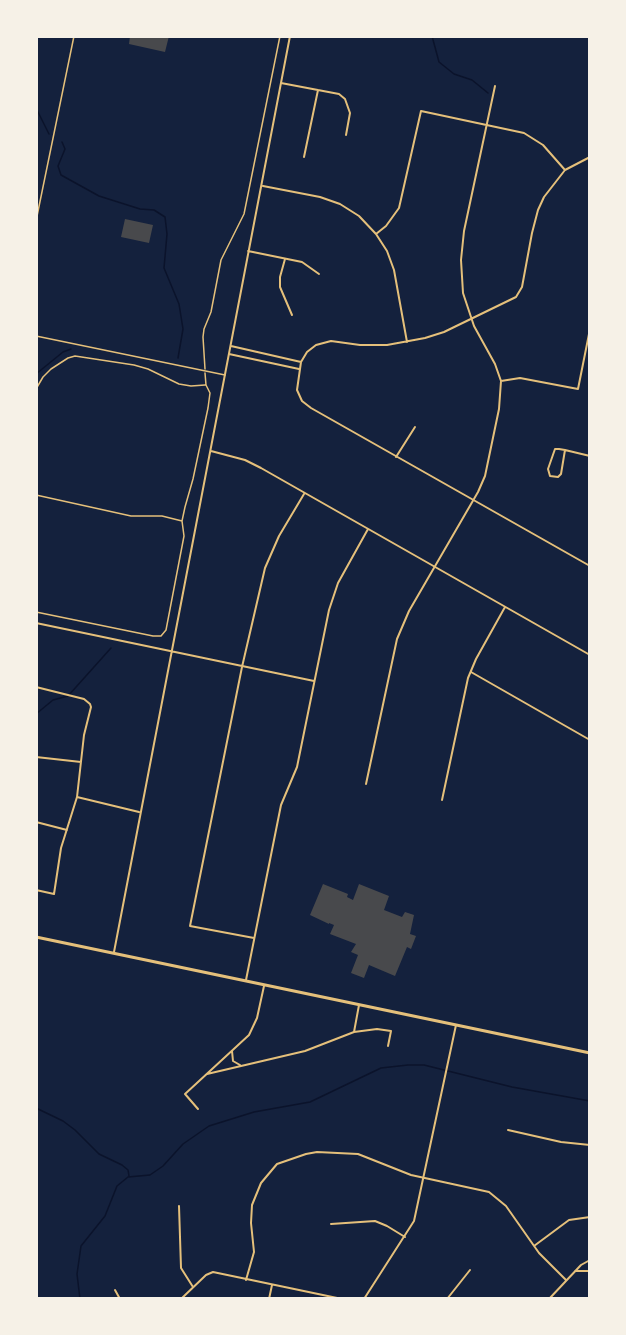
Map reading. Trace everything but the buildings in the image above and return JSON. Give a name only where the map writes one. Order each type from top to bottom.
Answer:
[{"type":"street","points":[[114,954],[290,36]]},
{"type":"street","points":[[281,83],[339,94],[345,99],[350,113],[346,135]]},
{"type":"street","points":[[366,784],[397,639],[409,611],[473,500],[487,469],[499,409],[501,381],[495,364],[471,318],[463,293],[461,260],[464,231],[495,86]]},
{"type":"street","points":[[304,157],[318,90]]},
{"type":"street","points":[[376,234],[386,226],[399,208],[420,111],[516,130],[543,145],[565,170]]},
{"type":"street","points":[[590,157],[565,170],[554,182],[538,210],[522,287],[516,297],[444,332],[407,342],[387,345],[321,342],[310,348],[301,362],[297,390],[305,404],[590,566]]},
{"type":"street","points":[[262,186],[320,197],[340,204],[359,216],[376,234],[387,251],[394,270],[407,342]]},
{"type":"street","points":[[248,252],[305,263],[320,274]]},
{"type":"street","points":[[285,258],[280,286],[292,315]]},
{"type":"street","points":[[501,381],[520,378],[578,389],[590,329]]},
{"type":"street","points":[[231,346],[301,362]]},
{"type":"street","points":[[229,354],[299,369]]},
{"type":"street","points":[[396,457],[415,427]]},
{"type":"street","points":[[565,450],[561,474],[558,477],[550,476],[548,469],[555,449],[565,450],[590,456]]},
{"type":"street","points":[[211,450],[245,460],[590,655]]},
{"type":"street","points":[[254,938],[190,926],[242,667],[265,568],[279,536],[304,494]]},
{"type":"street","points":[[246,980],[281,805],[297,767],[334,595],[368,529]]},
{"type":"street","points":[[442,800],[471,672],[505,607]]},
{"type":"street","points":[[36,623],[314,681]]},
{"type":"street","points":[[471,672],[590,740]]},
{"type":"street","points":[[36,687],[84,699],[90,704],[77,797],[57,867],[54,894],[36,890]]},
{"type":"street","points":[[36,757],[81,762]]},
{"type":"street","points":[[77,797],[140,812]]},
{"type":"street","points":[[36,822],[67,830]]},
{"type":"street","points":[[36,937],[590,1053]]},
{"type":"street","points":[[198,1109],[185,1094],[249,1035],[254,1028],[264,984]]},
{"type":"street","points":[[354,1032],[359,1004]]},
{"type":"street","points":[[364,1299],[414,1221],[456,1024]]},
{"type":"street","points":[[207,1074],[305,1051],[354,1032],[377,1029],[391,1032],[388,1046]]},
{"type":"street","points":[[232,1051],[233,1061],[244,1065]]},
{"type":"street","points":[[508,1130],[552,1140],[590,1145]]},
{"type":"street","points":[[246,1280],[254,1252],[252,1205],[261,1183],[277,1164],[306,1154],[358,1154],[424,1178],[489,1192],[506,1206],[547,1263],[566,1280]]},
{"type":"street","points":[[179,1206],[181,1268],[193,1287]]},
{"type":"street","points":[[534,1246],[569,1220],[590,1217]]},
{"type":"street","points":[[331,1224],[375,1221],[405,1237]]},
{"type":"street","points":[[549,1299],[581,1265],[590,1260]]},
{"type":"street","points":[[447,1299],[470,1270]]},
{"type":"street","points":[[575,1271],[590,1271]]},
{"type":"street","points":[[181,1299],[213,1272],[342,1299]]},
{"type":"street","points":[[269,1299],[272,1285]]},
{"type":"street","points":[[115,1290],[120,1299]]},
{"type":"lane","points":[[36,221],[74,36]]},
{"type":"lane","points":[[36,336],[225,375]]},
{"type":"path","points":[[36,612],[153,636],[161,636],[166,630],[184,536],[182,521],[210,393],[206,385],[204,329],[221,260],[243,214],[280,36]]},
{"type":"path","points":[[36,389],[51,369],[75,356],[134,365],[179,384],[206,385]]},
{"type":"path","points":[[36,495],[130,516],[162,516],[182,521]]},
{"type":"waterway","points":[[432,36],[439,62],[454,74],[472,80],[488,93]]},
{"type":"waterway","points":[[36,108],[49,134]]},
{"type":"waterway","points":[[62,142],[65,149],[58,166],[61,175],[99,196],[140,209],[154,210],[165,217],[167,234],[164,268],[179,304],[183,329],[178,358]]},
{"type":"waterway","points":[[36,374],[63,352],[71,349]]},
{"type":"waterway","points":[[36,714],[53,700],[68,696],[111,648]]},
{"type":"waterway","points":[[80,1299],[77,1274],[81,1246],[105,1216],[117,1186],[128,1177],[150,1175],[163,1166],[183,1144],[209,1126],[254,1112],[310,1102],[381,1068],[408,1065],[424,1065],[512,1087],[590,1101]]},
{"type":"waterway","points":[[36,1108],[63,1121],[99,1154],[122,1165],[128,1170],[129,1176]]}]
